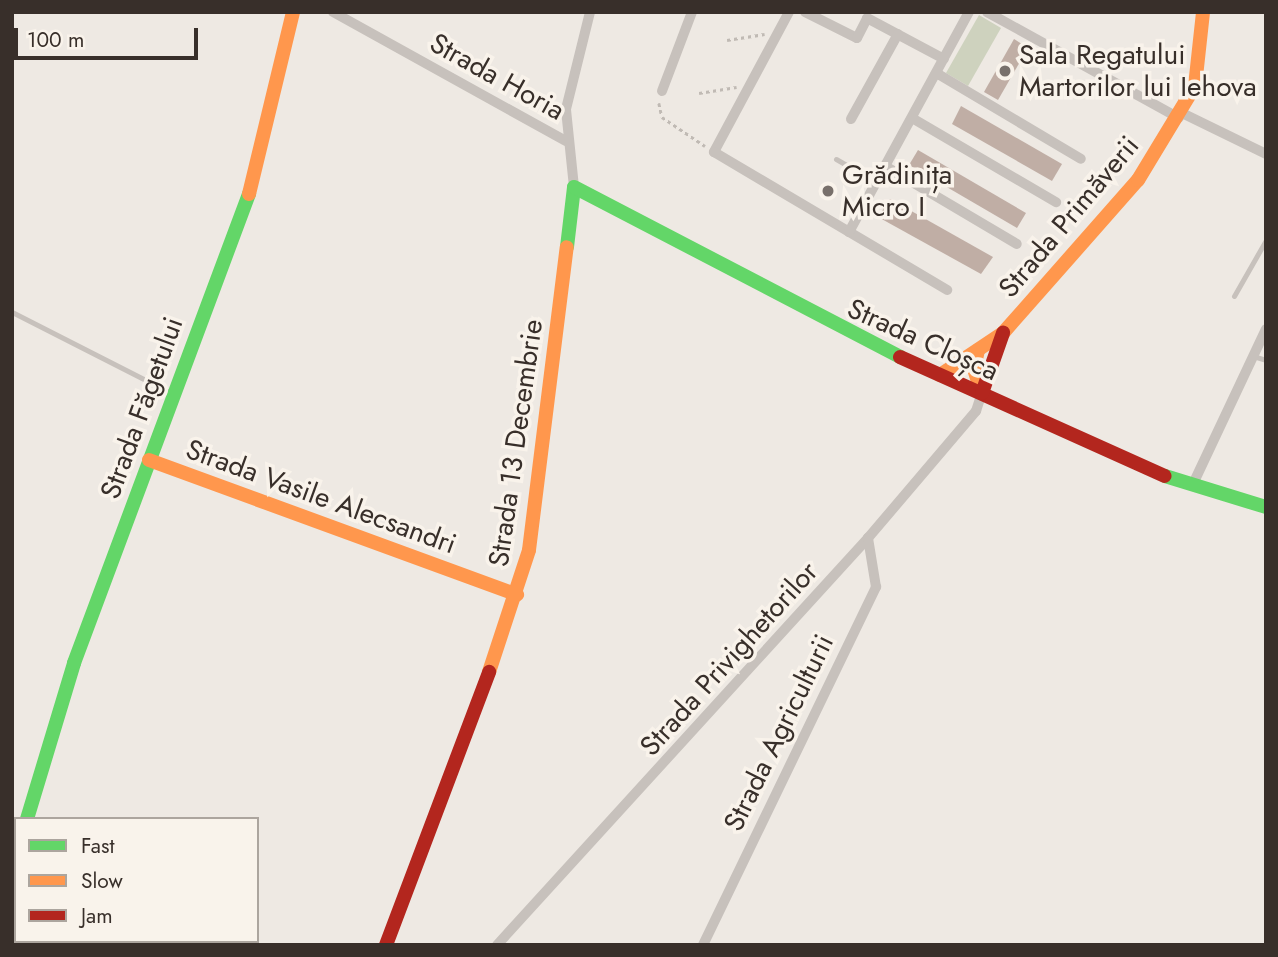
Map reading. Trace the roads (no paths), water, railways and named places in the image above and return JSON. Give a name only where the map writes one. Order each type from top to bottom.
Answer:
[{"type":"street","name":"Strada Făgetului","points":[[28,817],[149,460],[260,161],[292,12]]},
{"type":"street","name":"Strada Horia","points":[[333,12],[566,141]]},
{"type":"street","name":"Strada 13 Decembrie","points":[[386,945],[517,595],[539,498],[574,187],[566,141],[566,109],[590,12]]},
{"type":"street","points":[[662,91],[692,12]]},
{"type":"street","points":[[789,12],[714,152],[947,290]]},
{"type":"street","points":[[805,12],[853,37],[867,18],[944,60]]},
{"type":"street","points":[[849,232],[938,74],[969,12]]},
{"type":"street","points":[[987,12],[1180,115],[1266,154]]},
{"type":"street","points":[[1009,24],[1016,12]]},
{"type":"street","name":"Strada Primăverii","points":[[940,375],[1003,333],[1110,215],[1180,115],[1200,69],[1203,12]]},
{"type":"street","points":[[851,118],[898,34]]},
{"type":"street","points":[[938,74],[1082,159]]},
{"type":"street","points":[[912,118],[1056,202]]},
{"type":"street","points":[[885,166],[1017,244]]},
{"type":"street","name":"Strada Cloșca","points":[[574,187],[821,321],[1193,484],[1266,507]]},
{"type":"street","points":[[1193,484],[1266,329]]},
{"type":"street","name":"Strada Primăverii","points":[[982,393],[1003,333]]},
{"type":"street","points":[[978,350],[975,379],[982,393]]},
{"type":"street","name":"Strada Privighetorilor","points":[[497,945],[868,538],[976,411],[982,393]]},
{"type":"street","name":"Strada Vasile Alecsandri","points":[[149,460],[517,595]]},
{"type":"street","name":"Strada Agriculturii","points":[[703,945],[876,587],[868,538]]},
{"type":"lane","points":[[836,159],[876,182]]},
{"type":"lane","points":[[1234,296],[1266,240]]},
{"type":"lane","points":[[12,312],[102,363],[174,394]]},
{"type":"lane","points":[[1253,356],[1266,360]]},
{"type":"place","name":"Sala Regatului Martorilor lui Iehova","points":[[1005,71]]},
{"type":"place","name":"Grădinița Micro I","points":[[828,191]]}]
